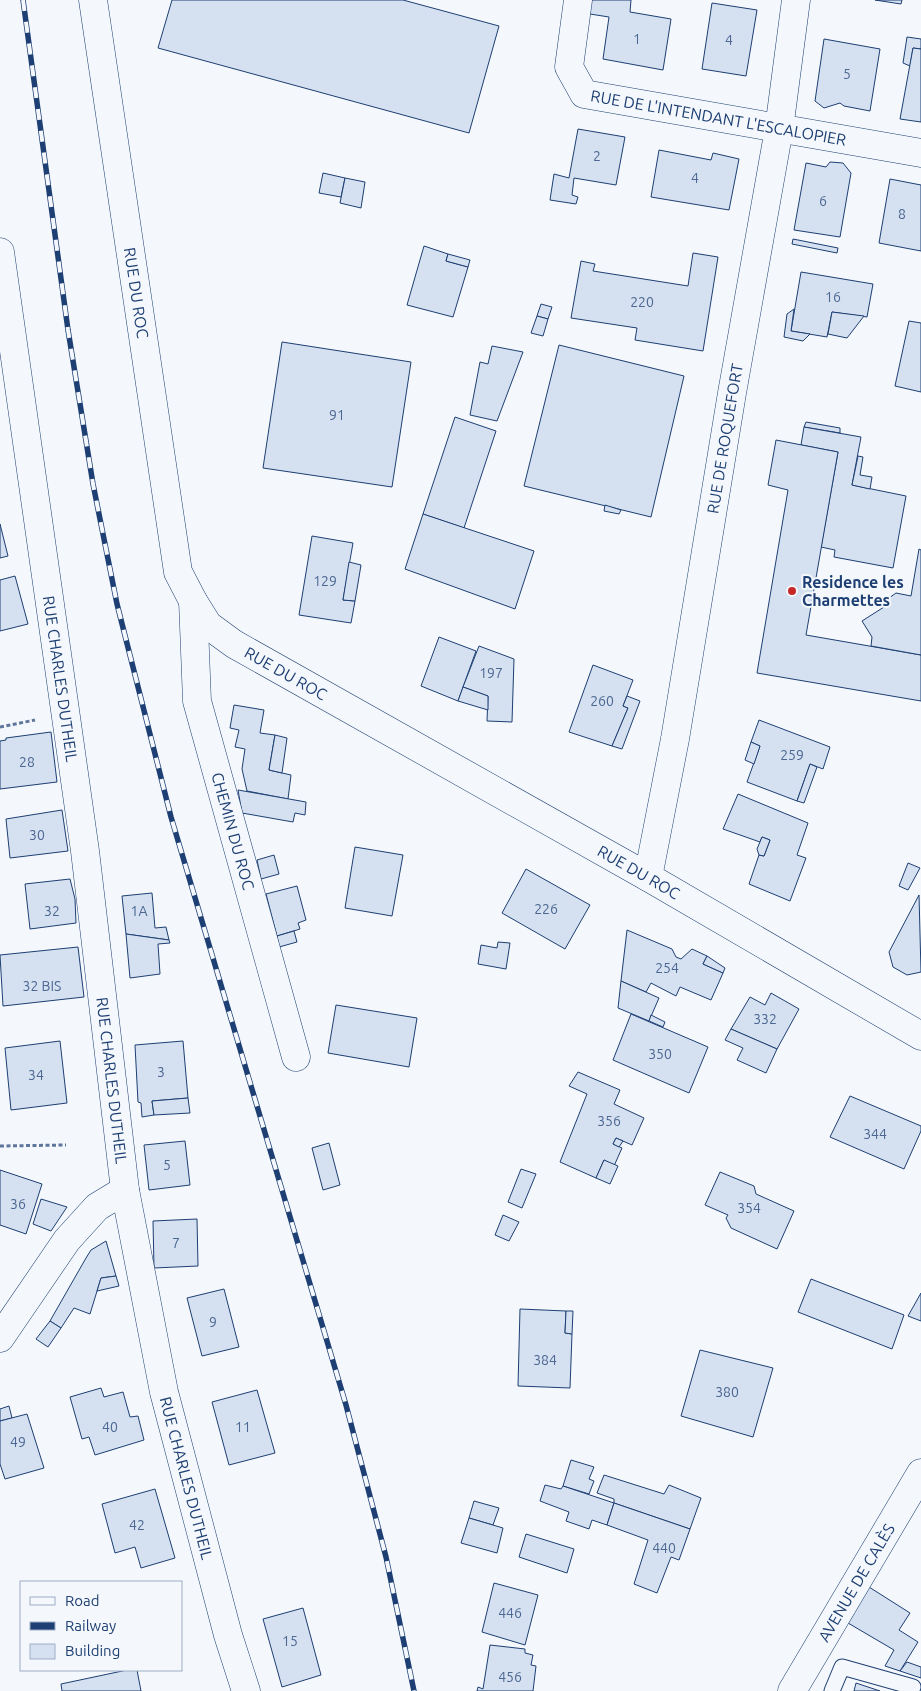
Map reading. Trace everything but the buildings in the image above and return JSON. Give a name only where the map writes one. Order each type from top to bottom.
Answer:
[{"type":"street","name":"RUE DU ROC","points":[[93,0],[178,572],[208,626],[234,644],[648,877],[921,1036]]},
{"type":"street","name":"RUE DE L'INTENDANT L'ESCALOPIER","points":[[578,0],[569,68],[584,94],[921,153]]},
{"type":"street","name":"RUE DE ROQUEFORT","points":[[648,877],[675,739],[732,393],[779,129],[796,0]]},
{"type":"street","name":"RUE CHARLES DUTHEIL","points":[[0,252],[84,851],[125,1190],[164,1392],[228,1635],[246,1691]]},
{"type":"street","name":"RUE CHARLES DUTHEIL","points":[[0,396],[30,461]]},
{"type":"street","name":"CHEMIN DU ROC","points":[[193,601],[197,701],[296,1057]]},
{"type":"street","points":[[0,1338],[67,1240],[97,1207],[125,1190]]},
{"type":"street","name":"AVENUE DE CALÈS","points":[[792,1691],[921,1473]]},
{"type":"lane","points":[[832,1691],[842,1668],[913,1687]]},
{"type":"path","points":[[0,1146],[66,1145]]},
{"type":"railway","points":[[23,0],[68,330],[93,484],[117,604],[171,817],[346,1405],[386,1557],[414,1691]]},
{"type":"place","name":"Residence les Charmettes","points":[[792,591]]}]
